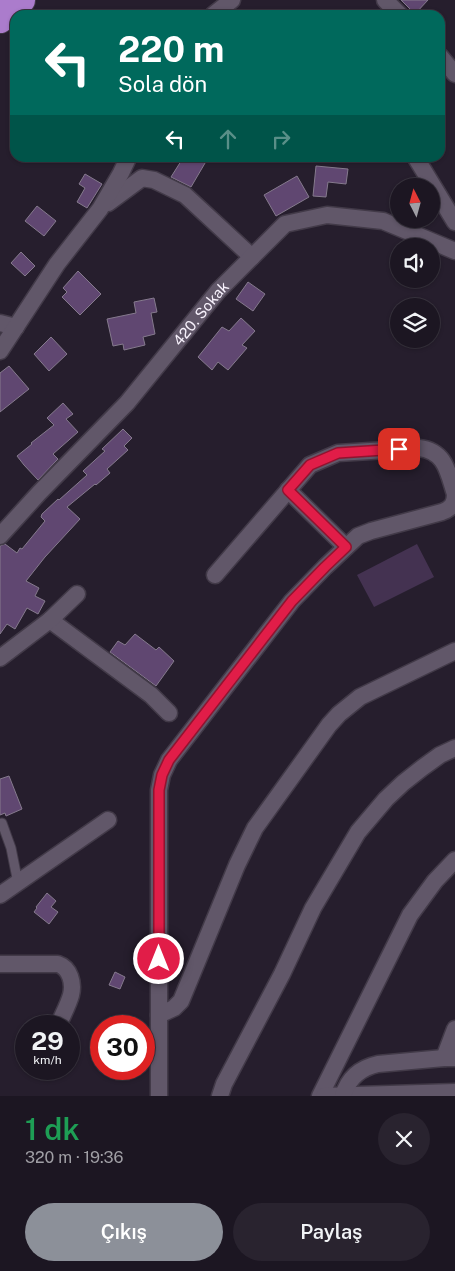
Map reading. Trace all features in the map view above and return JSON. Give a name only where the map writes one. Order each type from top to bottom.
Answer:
[{"type":"highway","points":[[0,19],[21,0]]},
{"type":"street","points":[[219,10],[232,0]]},
{"type":"street","points":[[385,0],[395,10]]},
{"type":"street","points":[[445,62],[455,74]]},
{"type":"street","points":[[0,351],[57,264],[100,209],[126,162]]},
{"type":"street","points":[[418,162],[455,222]]},
{"type":"street","points":[[100,209],[142,178],[154,180],[185,195],[252,256]]},
{"type":"street","name":"420. Sokak","points":[[0,536],[127,403],[218,291],[285,224],[327,215],[384,222],[455,251]]},
{"type":"street","points":[[0,322],[16,327]]},
{"type":"street","points":[[159,1096],[159,790],[162,775],[169,760],[292,601],[346,547],[358,536],[371,531],[442,512],[451,507],[455,499],[444,463],[429,450],[419,448],[338,453],[310,465],[215,575]]},
{"type":"street","points":[[288,490],[346,547]]},
{"type":"street","points":[[0,658],[50,620],[77,594]]},
{"type":"street","points":[[50,620],[151,696],[168,713]]},
{"type":"street","points":[[159,1015],[174,1008],[181,1001],[237,865],[255,828],[329,725],[360,697],[455,651]]},
{"type":"street","points":[[220,1096],[224,1084],[282,974],[312,908],[358,832],[403,783],[440,755],[455,748]]},
{"type":"street","points":[[0,895],[108,820]]},
{"type":"street","points":[[445,1093],[322,1096],[410,914],[455,860]]},
{"type":"street","points":[[0,964],[58,964],[66,968],[71,977],[72,994],[63,1015]]},
{"type":"street","points":[[343,1095],[345,1088],[354,1075],[371,1066],[450,1058],[455,1029]]},
{"type":"lane","points":[[2,823],[11,848],[18,883]]},
{"type":"shaded area","points":[[417,544],[434,577],[374,607],[357,575]]},
{"type":"building","points":[[401,0],[428,0],[419,10],[411,10]]},
{"type":"building","points":[[180,162],[206,162],[191,187],[171,177]]},
{"type":"building","points":[[316,166],[348,169],[346,184],[328,182],[326,197],[313,196]]},
{"type":"building","points":[[85,174],[102,184],[87,208],[77,202],[85,188],[79,184]]},
{"type":"building","points":[[297,176],[309,197],[276,216],[264,195]]},
{"type":"building","points":[[37,206],[56,221],[44,236],[25,221]]},
{"type":"building","points":[[21,252],[35,266],[25,276],[11,263]]},
{"type":"building","points":[[78,271],[101,294],[80,315],[62,297],[67,292],[63,288]]},
{"type":"building","points":[[248,282],[265,294],[253,311],[236,299]]},
{"type":"building","points":[[154,298],[157,312],[151,313],[155,334],[143,337],[145,345],[124,350],[123,344],[113,346],[107,319],[136,313],[134,302]]},
{"type":"building","points":[[241,318],[255,331],[242,345],[247,348],[228,370],[218,362],[212,370],[198,357],[222,327],[229,331]]},
{"type":"building","points":[[51,337],[67,354],[49,371],[34,354]]},
{"type":"building","points":[[9,366],[29,389],[0,412],[0,373]]},
{"type":"building","points":[[63,403],[73,414],[66,419],[78,432],[53,454],[58,459],[38,480],[17,456],[54,425],[47,418]]},
{"type":"building","points":[[123,429],[132,438],[124,446],[128,450],[107,469],[110,473],[67,507],[80,519],[26,581],[39,588],[35,596],[45,601],[38,614],[27,608],[15,629],[7,624],[0,634],[0,546],[5,544],[17,553],[20,548],[22,549],[45,521],[41,517],[42,514],[87,475],[83,471],[105,451],[102,449]]},
{"type":"building","points":[[135,634],[156,650],[159,647],[174,661],[156,686],[110,652],[118,641],[125,645]]},
{"type":"building","points":[[9,776],[22,809],[6,816],[5,813],[0,815],[0,779]]},
{"type":"building","points":[[47,893],[56,901],[51,907],[58,912],[49,924],[34,912]]},
{"type":"building","points":[[115,972],[125,977],[120,989],[109,985]]},
{"type":"route","points":[[159,959],[159,790],[162,775],[169,760],[292,601],[346,547],[288,490],[310,465],[329,456],[338,453],[399,449]]}]
